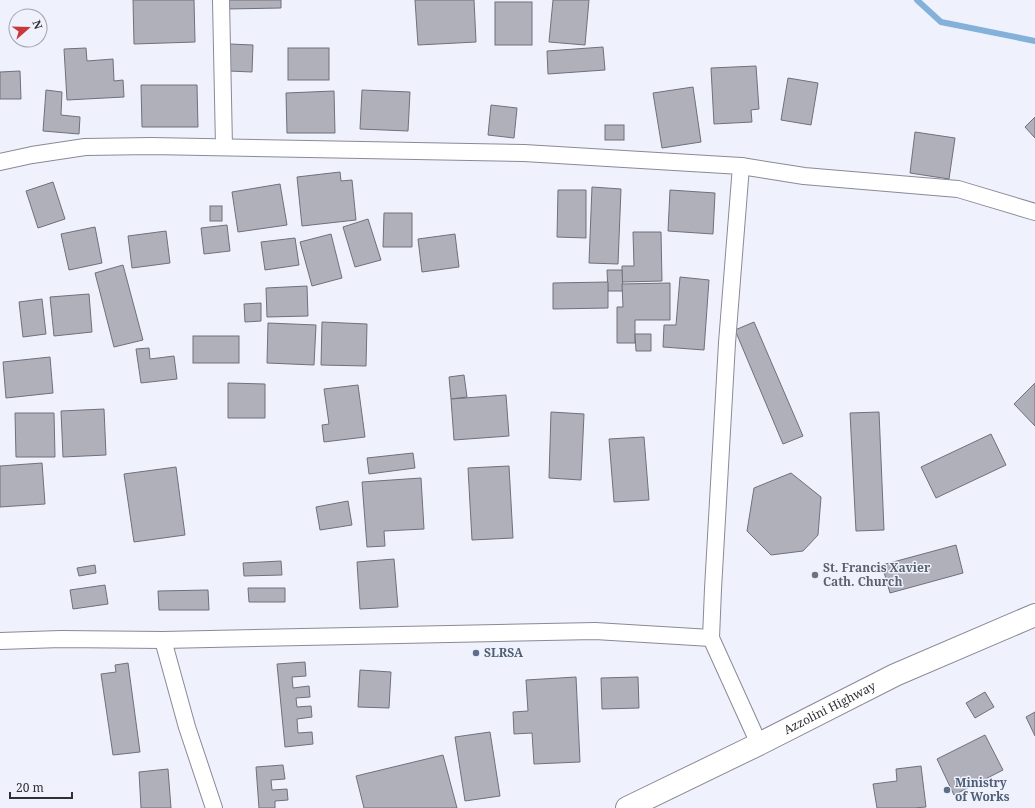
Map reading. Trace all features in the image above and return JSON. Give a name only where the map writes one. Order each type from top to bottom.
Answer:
[{"type":"main road","name":"Azzolini Highway","points":[[627,808],[759,744],[895,675],[1035,615]]},
{"type":"street","points":[[220,0],[224,148]]},
{"type":"street","points":[[0,162],[32,155],[85,147],[151,146],[524,153],[741,166],[804,176],[958,189],[1035,212]]},
{"type":"street","points":[[741,166],[727,343],[711,638],[759,744]]},
{"type":"street","points":[[0,641],[61,639],[163,640],[595,631],[711,638]]},
{"type":"street","points":[[163,640],[186,727],[214,808]]},
{"type":"building","points":[[133,0],[194,0],[195,42],[134,44]]},
{"type":"building","points":[[227,0],[281,0],[281,8],[227,9]]},
{"type":"building","points":[[415,0],[474,0],[476,42],[418,45]]},
{"type":"building","points":[[553,0],[589,0],[585,45],[549,42]]},
{"type":"building","points":[[495,2],[532,2],[532,45],[495,45]]},
{"type":"building","points":[[230,44],[253,45],[252,72],[229,71]]},
{"type":"building","points":[[603,47],[605,70],[548,74],[547,51]]},
{"type":"building","points":[[86,48],[87,61],[113,59],[114,81],[123,80],[124,97],[67,100],[64,49]]},
{"type":"building","points":[[288,48],[329,48],[329,80],[288,80]]},
{"type":"building","points":[[756,66],[759,109],[751,110],[752,122],[714,124],[711,68]]},
{"type":"building","points":[[20,71],[21,99],[0,99],[0,72]]},
{"type":"building","points":[[788,78],[818,83],[811,125],[781,120]]},
{"type":"building","points":[[141,85],[197,85],[198,127],[142,127]]},
{"type":"building","points":[[693,87],[701,142],[662,148],[653,93]]},
{"type":"building","points":[[46,90],[62,92],[61,115],[80,117],[79,134],[43,131]]},
{"type":"building","points":[[362,90],[410,92],[408,131],[360,129]]},
{"type":"building","points":[[334,91],[335,133],[287,133],[286,93]]},
{"type":"building","points":[[491,105],[517,108],[514,138],[488,135]]},
{"type":"building","points":[[1035,117],[1035,138],[1025,127]]},
{"type":"building","points":[[605,125],[624,125],[624,140],[605,140]]},
{"type":"building","points":[[915,132],[955,138],[949,179],[910,173]]},
{"type":"building","points":[[340,172],[341,181],[352,180],[356,220],[302,226],[297,177]]},
{"type":"building","points":[[53,182],[65,219],[38,228],[26,191]]},
{"type":"building","points":[[280,184],[287,225],[238,232],[232,192]]},
{"type":"building","points":[[592,187],[621,189],[618,264],[589,263]]},
{"type":"building","points":[[558,190],[586,190],[586,238],[557,237]]},
{"type":"building","points":[[670,190],[715,193],[713,234],[668,231]]},
{"type":"building","points":[[210,206],[222,206],[222,221],[210,221]]},
{"type":"building","points":[[384,213],[412,213],[412,247],[383,247]]},
{"type":"building","points":[[368,219],[381,260],[355,267],[343,227]]},
{"type":"building","points":[[227,225],[230,251],[204,254],[201,228]]},
{"type":"building","points":[[95,227],[102,263],[69,270],[61,234]]},
{"type":"building","points":[[166,231],[170,263],[132,268],[128,236]]},
{"type":"building","points":[[633,232],[661,232],[662,281],[622,282],[622,266],[634,266]]},
{"type":"building","points":[[331,234],[342,278],[312,286],[300,242]]},
{"type":"building","points":[[455,234],[459,267],[422,272],[418,239]]},
{"type":"building","points":[[295,238],[299,265],[265,270],[261,242]]},
{"type":"building","points":[[123,265],[143,340],[114,347],[95,273]]},
{"type":"building","points":[[607,270],[622,270],[623,291],[608,291]]},
{"type":"building","points":[[680,277],[709,280],[704,350],[663,347],[664,325],[676,325]]},
{"type":"building","points":[[608,282],[608,308],[553,309],[553,283]]},
{"type":"building","points":[[670,283],[670,320],[635,320],[635,343],[617,343],[617,307],[623,307],[622,284]]},
{"type":"building","points":[[307,286],[308,316],[267,317],[266,288]]},
{"type":"building","points":[[89,294],[92,332],[54,336],[50,297]]},
{"type":"building","points":[[42,299],[46,334],[23,337],[19,302]]},
{"type":"building","points":[[261,303],[261,321],[245,322],[244,304]]},
{"type":"building","points":[[322,322],[367,324],[366,366],[321,365]]},
{"type":"building","points":[[754,322],[803,436],[783,444],[735,330]]},
{"type":"building","points":[[268,323],[316,325],[314,365],[267,363]]},
{"type":"building","points":[[635,334],[651,334],[651,351],[636,351]]},
{"type":"building","points":[[193,336],[239,336],[239,363],[193,363]]},
{"type":"building","points":[[149,348],[150,359],[174,356],[177,379],[141,383],[136,349]]},
{"type":"building","points":[[50,357],[53,393],[6,398],[3,362]]},
{"type":"building","points":[[464,375],[467,397],[451,399],[449,377]]},
{"type":"building","points":[[228,383],[265,384],[265,418],[228,418]]},
{"type":"building","points":[[1035,383],[1035,426],[1014,404]]},
{"type":"building","points":[[358,385],[365,437],[324,442],[322,425],[329,424],[324,389]]},
{"type":"building","points":[[506,395],[509,436],[454,440],[451,399]]},
{"type":"building","points":[[104,409],[106,455],[63,457],[61,411]]},
{"type":"building","points":[[551,412],[584,414],[581,480],[549,478]]},
{"type":"building","points":[[879,412],[884,530],[856,531],[850,413]]},
{"type":"building","points":[[15,413],[54,413],[55,457],[16,457]]},
{"type":"building","points":[[991,434],[1006,465],[936,498],[921,467]]},
{"type":"building","points":[[644,437],[649,500],[614,502],[609,439]]},
{"type":"building","points":[[413,453],[415,468],[369,474],[367,458]]},
{"type":"building","points":[[42,463],[45,504],[0,507],[0,466]]},
{"type":"building","points":[[509,466],[513,538],[472,540],[468,468]]},
{"type":"building","points":[[176,467],[185,535],[134,542],[124,474]]},
{"type":"building","points":[[791,473],[821,497],[818,535],[803,551],[771,555],[747,531],[754,488]]},
{"type":"building","points":[[421,478],[424,529],[384,531],[385,546],[367,547],[362,482]]},
{"type":"building","points":[[348,501],[352,525],[320,530],[316,507]]},
{"type":"building","points":[[956,545],[963,573],[890,593],[882,565]]},
{"type":"building","points":[[394,559],[398,607],[360,609],[357,562]]},
{"type":"building","points":[[281,561],[282,575],[244,576],[243,563]]},
{"type":"building","points":[[95,565],[96,573],[79,576],[77,568]]},
{"type":"building","points":[[105,585],[108,604],[73,609],[70,590]]},
{"type":"building","points":[[248,588],[285,588],[285,602],[249,602]]},
{"type":"building","points":[[208,590],[209,610],[159,610],[158,591]]},
{"type":"building","points":[[305,662],[306,676],[292,677],[293,688],[309,686],[310,697],[296,698],[297,707],[311,706],[312,717],[297,719],[298,733],[312,732],[313,744],[285,747],[277,664]]},
{"type":"building","points":[[128,663],[140,752],[113,755],[101,674],[116,672],[115,665]]},
{"type":"building","points":[[360,670],[391,672],[389,708],[358,707]]},
{"type":"building","points":[[576,677],[580,762],[534,764],[532,733],[514,734],[513,712],[528,711],[526,680]]},
{"type":"building","points":[[638,677],[639,708],[602,709],[601,678]]},
{"type":"building","points":[[985,692],[994,707],[975,718],[966,703]]},
{"type":"building","points":[[1035,712],[1035,736],[1026,717]]},
{"type":"building","points":[[490,732],[500,796],[465,801],[455,737]]},
{"type":"building","points":[[985,735],[1003,770],[954,795],[937,759]]},
{"type":"building","points":[[443,755],[457,808],[364,808],[356,776]]},
{"type":"building","points":[[283,765],[285,779],[271,780],[272,790],[287,789],[288,800],[275,801],[275,808],[259,808],[256,767]]},
{"type":"building","points":[[921,766],[926,807],[877,808],[873,784],[897,781],[896,769]]},
{"type":"building","points":[[168,769],[171,808],[141,808],[139,772]]},
{"type":"waterway","points":[[917,0],[941,22],[1035,41]]},
{"type":"place","name":"St. Francis Xavier Cath. Church","points":[[815,575]]},
{"type":"place","name":"SLRSA","points":[[476,653]]},
{"type":"place","name":"Ministry of Works","points":[[947,790]]}]
